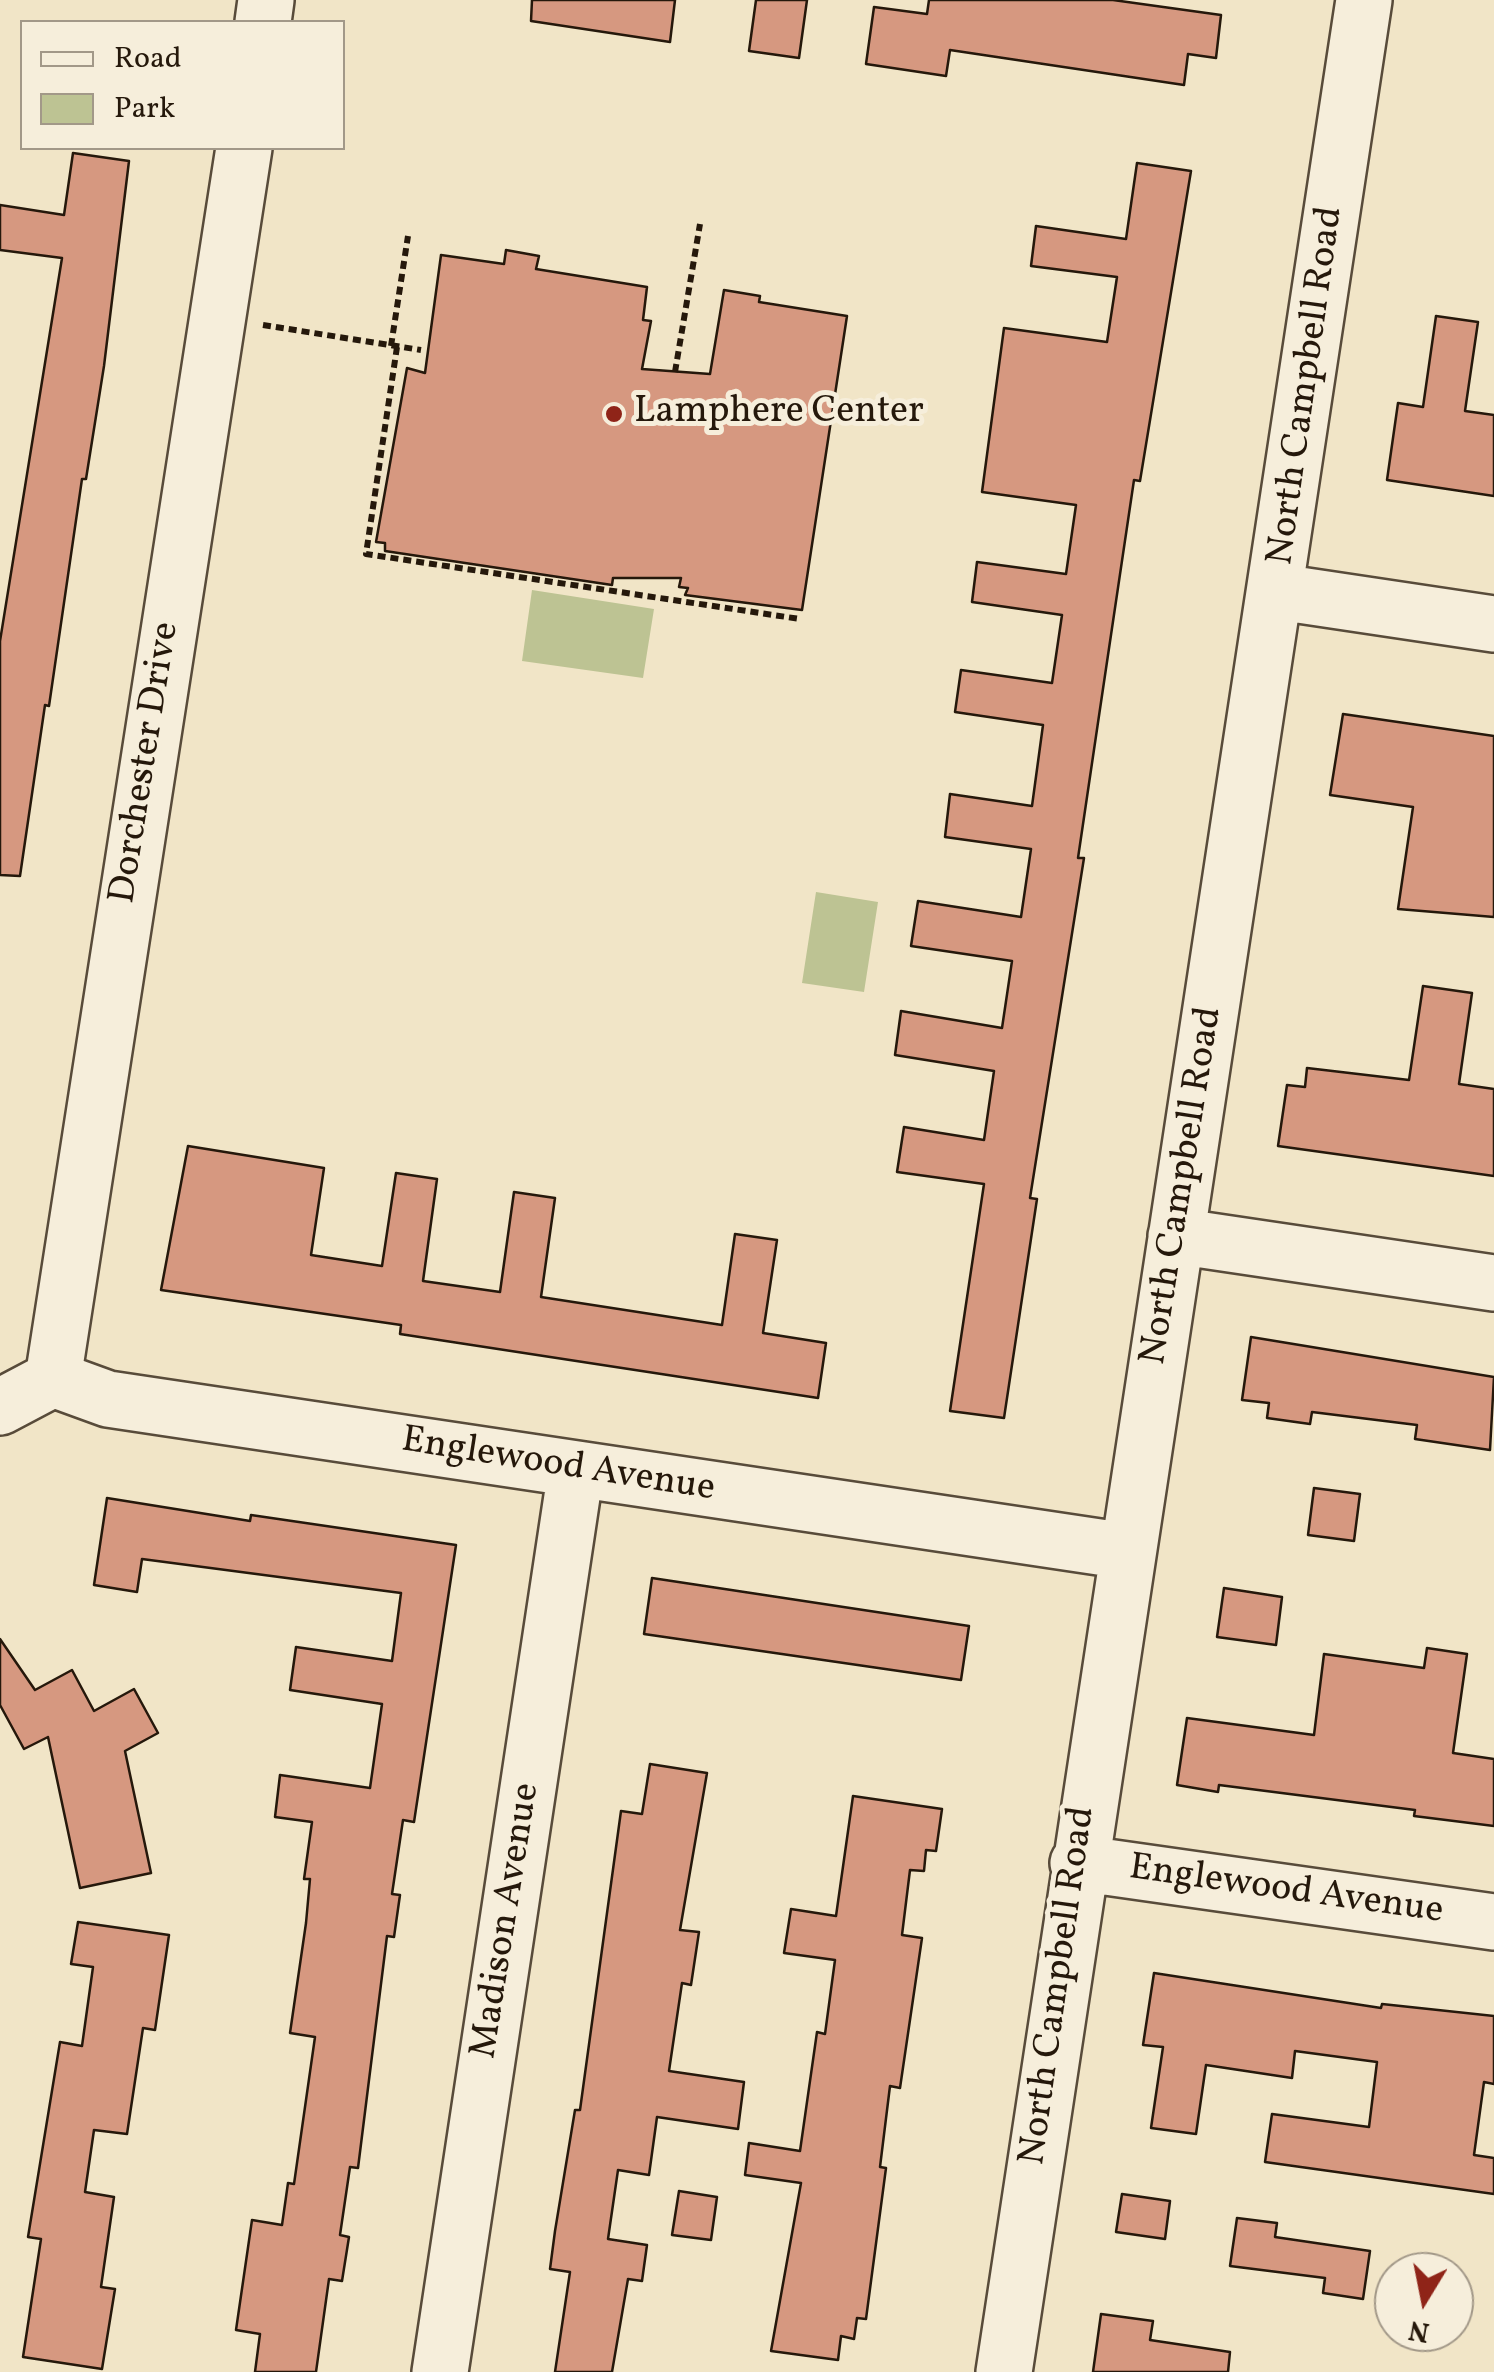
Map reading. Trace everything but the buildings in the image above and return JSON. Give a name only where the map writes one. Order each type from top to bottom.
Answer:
[{"type":"street","name":"North Campbell Road","points":[[1004,2372],[1126,1551],[1278,592],[1364,0]]},
{"type":"street","name":"Dorchester Drive","points":[[53,1379],[244,150]]},
{"type":"street","points":[[1278,592],[1494,624]]},
{"type":"street","points":[[1176,1236],[1494,1283]]},
{"type":"street","points":[[0,1408],[53,1379]]},
{"type":"street","name":"Englewood Avenue","points":[[53,1379],[108,1399],[1126,1551]]},
{"type":"street","name":"Madison Avenue","points":[[440,2372],[576,1470]]},
{"type":"street","name":"Englewood Avenue","points":[[1078,1863],[1494,1922]]},
{"type":"path","points":[[675,372],[700,224]]},
{"type":"path","points":[[408,236],[366,554],[800,620]]},
{"type":"path","points":[[253,323],[421,350]]},
{"type":"green space","points":[[532,590],[654,609],[643,678],[522,661]]},
{"type":"green space","points":[[816,892],[878,902],[864,992],[802,983]]},
{"type":"place","name":"Lamphere Center","points":[[614,414]]}]
